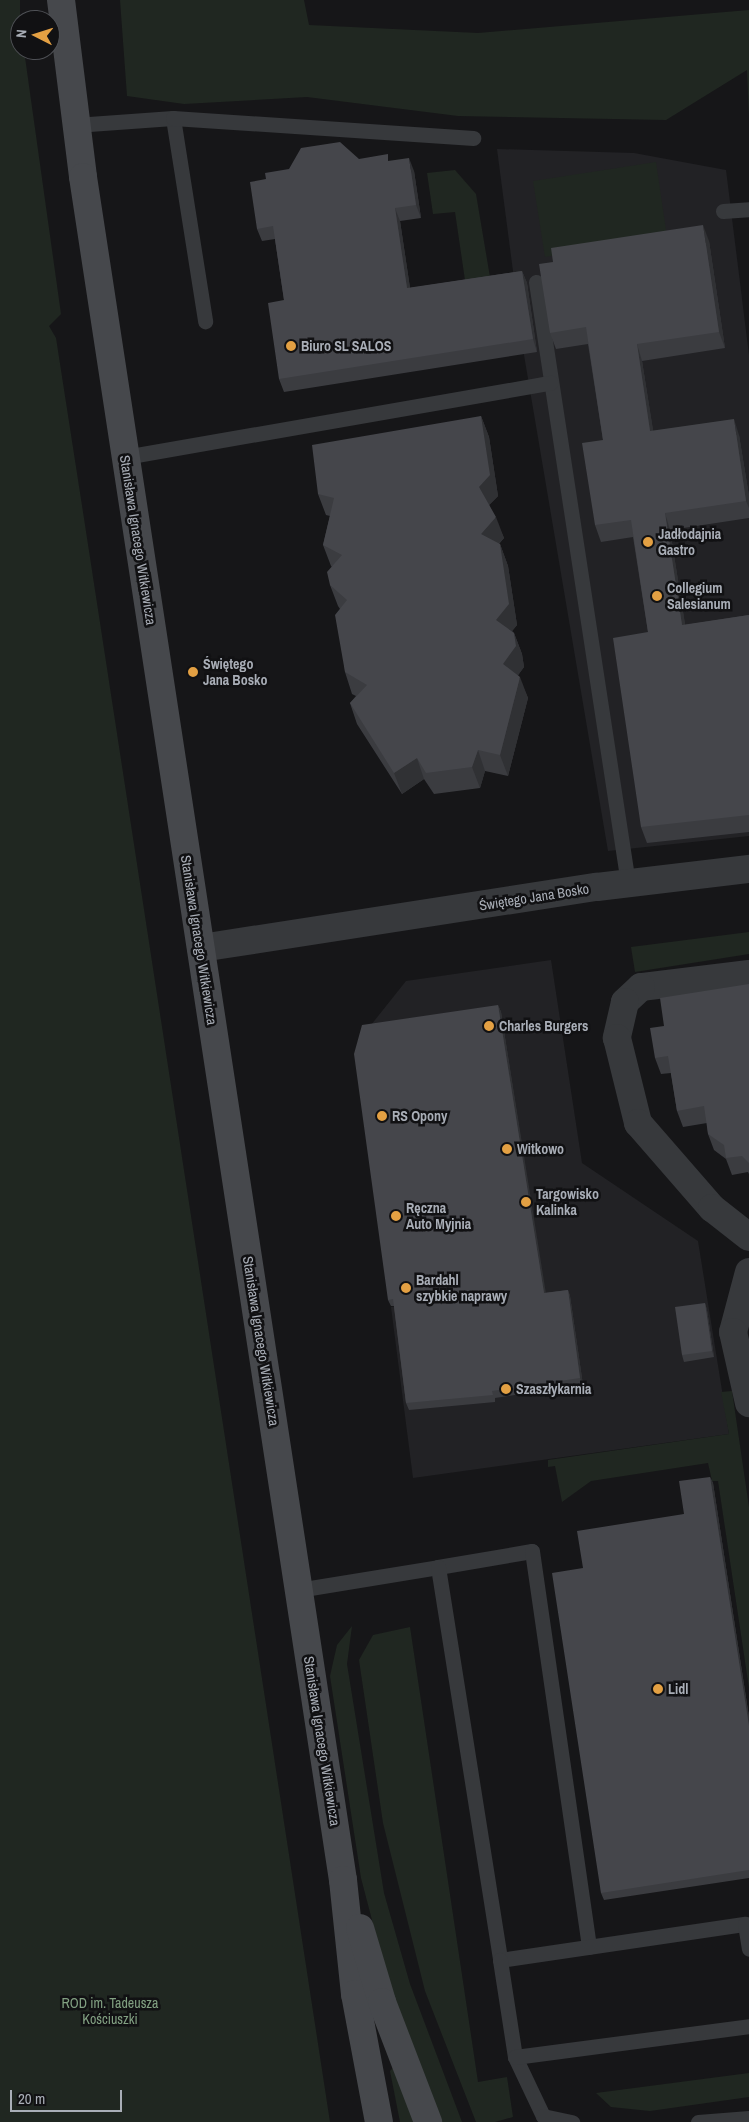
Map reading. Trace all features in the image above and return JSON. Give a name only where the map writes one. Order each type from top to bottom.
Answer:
[{"type":"street","name":"Stanisława Ignacego Witkiewicza","points":[[61,0],[75,125],[343,1880],[355,1994],[379,2122]]},
{"type":"street","name":"Świętego Jana Bosko","points":[[201,948],[628,883],[749,869]]},
{"type":"street","points":[[749,974],[641,987],[625,1002],[616,1038],[638,1123],[712,1208],[749,1237]]},
{"type":"street","points":[[749,1272],[733,1332],[749,1404]]},
{"type":"street","name":"Stanisława Ignacego Witkiewicza","points":[[343,1880],[382,2002],[428,2122]]},
{"type":"lane","points":[[75,125],[173,118],[473,138]]},
{"type":"lane","points":[[173,118],[205,321]]},
{"type":"lane","points":[[723,210],[749,209]]},
{"type":"lane","points":[[536,282],[628,883]]},
{"type":"lane","points":[[125,457],[551,383]]},
{"type":"lane","points":[[298,1590],[532,1551],[589,1947]]},
{"type":"lane","points":[[438,1567],[515,2057],[543,2116],[572,2122]]},
{"type":"lane","points":[[500,1960],[745,1924],[749,1949]]},
{"type":"lane","points":[[515,2057],[749,2026]]},
{"type":"lane","points":[[698,2122],[749,2118]]},
{"type":"shaded area","name":"Collegium Salesianum","points":[[497,149],[634,153],[726,170],[749,355],[749,836],[608,851],[524,355]]},
{"type":"shaded area","name":"Targowisko Kalinka","points":[[551,960],[582,1163],[698,1241],[729,1434],[413,1478],[391,1307],[427,1302],[367,1030],[406,981]]},
{"type":"green space","name":"ROD im. Tadeusza Kościuszki","points":[[0,0],[20,0],[20,10],[10,10],[10,60],[25,60],[61,314],[49,326],[56,338],[330,2122],[0,2122]]},
{"type":"green space","points":[[120,0],[304,0],[309,25],[478,33],[749,10],[749,117],[747,70],[666,120],[458,116],[307,97],[184,104],[127,96]]},
{"type":"green space","points":[[656,162],[667,237],[545,257],[533,181]]},
{"type":"green space","points":[[455,170],[476,194],[491,283],[466,287],[455,212],[433,214],[427,173]]},
{"type":"green space","points":[[749,932],[749,954],[635,972],[631,947]]},
{"type":"green space","points":[[732,1391],[749,1507],[749,1688],[718,1481],[712,1481],[708,1463],[591,1481],[562,1502],[555,1466],[548,1467],[548,1460],[729,1434],[721,1392]]},
{"type":"green space","points":[[352,1626],[347,1664],[384,1893],[410,1984],[462,2122],[441,2122],[388,1981],[361,1878],[330,1676],[337,1645]]},
{"type":"green space","points":[[410,1627],[478,2082],[507,2077],[513,2117],[495,2122],[476,2122],[425,1991],[383,1823],[359,1660],[373,1635]]},
{"type":"green space","points":[[393,2068],[417,2122],[400,2122],[390,2071]]},
{"type":"green space","points":[[749,2073],[749,2097],[650,2111],[611,2107],[596,2093]]},
{"type":"building","points":[[340,142],[359,159],[388,154],[388,161],[409,158],[416,205],[395,208],[407,288],[522,271],[533,339],[279,379],[268,303],[284,300],[273,226],[257,229],[250,182],[266,179],[265,173],[289,169],[301,148]]},
{"type":"building","points":[[703,225],[719,332],[637,344],[650,431],[734,419],[746,501],[665,513],[682,625],[749,615],[749,815],[641,827],[613,638],[648,632],[631,520],[595,525],[582,443],[603,440],[586,327],[550,333],[539,264],[553,262],[551,248]]},
{"type":"building","points":[[481,416],[490,475],[479,487],[496,517],[481,534],[500,544],[509,604],[496,620],[514,633],[516,646],[503,664],[520,677],[500,755],[478,750],[472,767],[426,773],[417,758],[394,773],[350,703],[367,685],[345,672],[335,615],[347,600],[330,585],[327,572],[342,555],[323,545],[334,498],[318,494],[312,445]]},
{"type":"building","points":[[749,984],[749,1163],[742,1156],[726,1158],[724,1145],[708,1134],[704,1106],[677,1111],[668,1056],[655,1058],[650,1028],[664,1026],[660,998]]},
{"type":"building","points":[[498,1005],[544,1293],[568,1290],[580,1378],[492,1391],[493,1395],[406,1403],[393,1299],[388,1300],[354,1054],[362,1025]]},
{"type":"building","points":[[705,1303],[712,1351],[682,1355],[675,1307]]},
{"type":"building","name":"Lidl","points":[[710,1477],[749,1726],[749,1870],[601,1893],[552,1573],[583,1568],[577,1531],[684,1514],[679,1481]]},
{"type":"place","name":"Biuro SL SALOS","points":[[291,346]]},
{"type":"place","name":"Jadłodajnia Gastro","points":[[648,542]]},
{"type":"place","name":"Collegium Salesianum","points":[[657,596]]},
{"type":"place","name":"Świętego Jana Bosko","points":[[193,672]]},
{"type":"place","name":"Charles Burgers","points":[[489,1026]]},
{"type":"place","name":"RS Opony","points":[[382,1116]]},
{"type":"place","name":"Witkowo","points":[[507,1149]]},
{"type":"place","name":"Targowisko Kalinka","points":[[526,1202]]},
{"type":"place","name":"Ręczna Auto Myjnia","points":[[396,1216]]},
{"type":"place","name":"Bardahl szybkie naprawy","points":[[406,1288]]},
{"type":"place","name":"Szaszłykarnia","points":[[506,1389]]},
{"type":"place","name":"Lidl","points":[[658,1689]]}]
